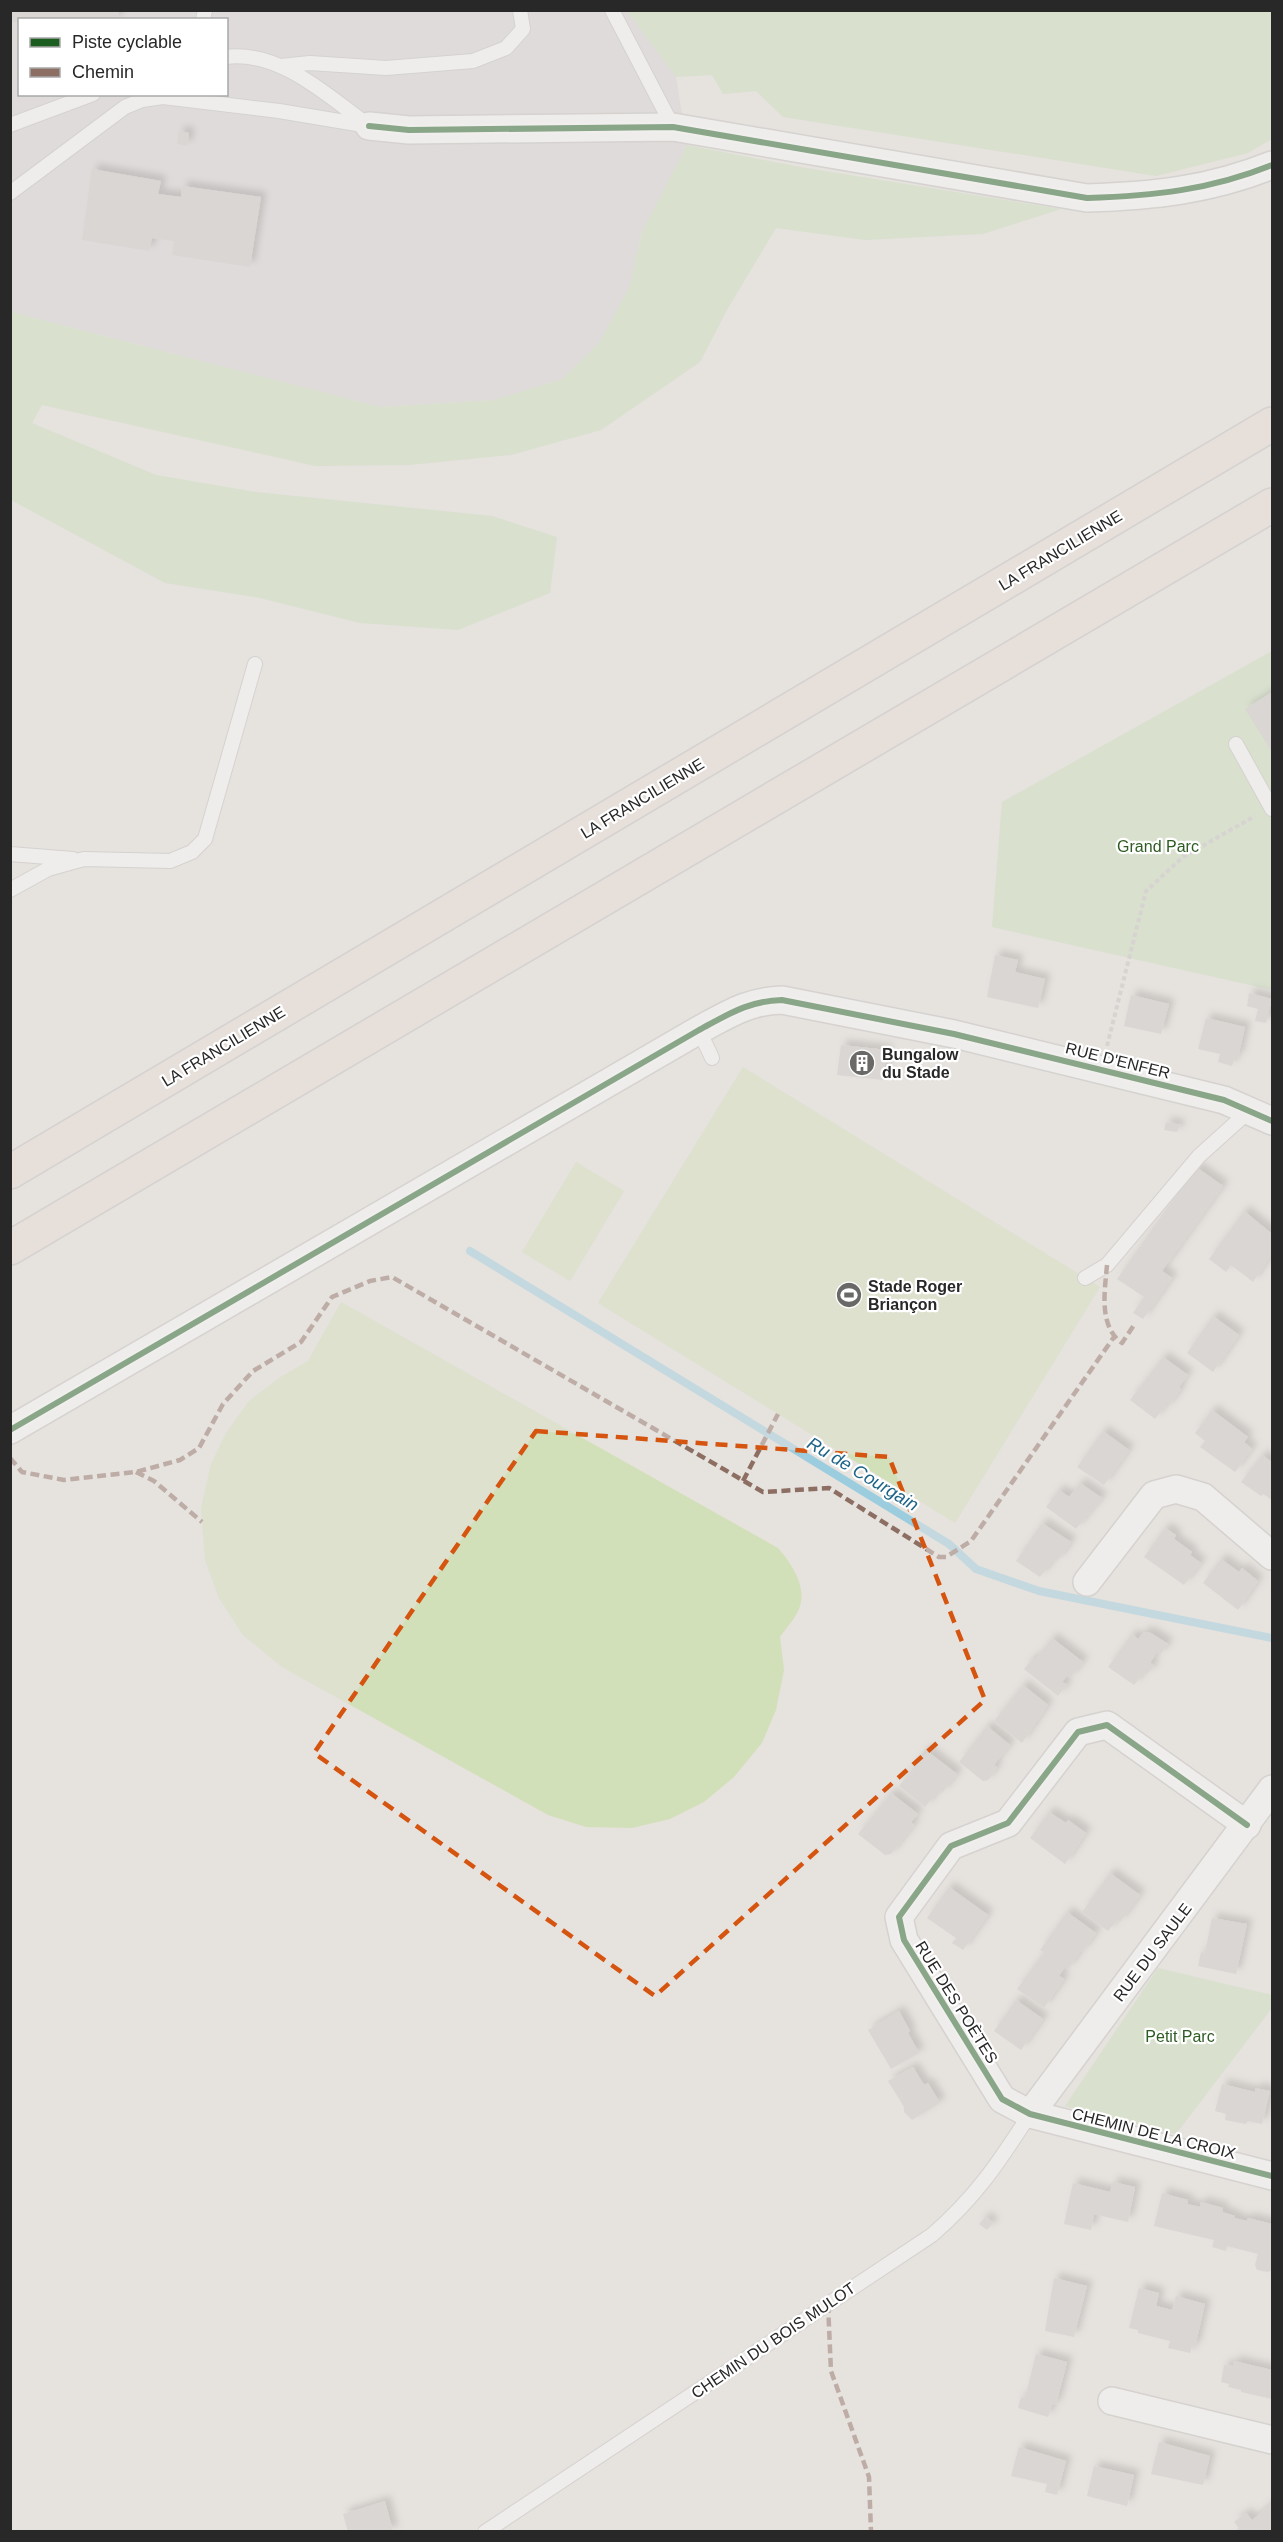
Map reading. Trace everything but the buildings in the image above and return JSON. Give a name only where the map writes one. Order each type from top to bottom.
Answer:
[{"type":"highway","name":"LA FRANCILIENNE","points":[[10,1172],[1272,424]]},
{"type":"highway","points":[[10,1248],[1272,505]]},
{"type":"street","points":[[369,126],[409,130],[673,127],[1087,198],[1150,196],[1173,192],[1206,186],[1272,165]]},
{"type":"street","name":"RUE D'ENFER","points":[[10,1430],[699,1030],[740,1008],[762,1001],[782,1000],[954,1034],[1224,1100],[1261,1116]]},
{"type":"street","points":[[1087,1582],[1154,1494],[1176,1489],[1203,1497],[1272,1556]]},
{"type":"street","name":"RUE DES POÈTES","points":[[1030,2114],[1002,2099],[904,1940],[899,1917],[951,1846],[1008,1823],[1078,1732],[1107,1725],[1247,1825]]},
{"type":"street","name":"RUE DU SAULE","points":[[1030,2114],[1272,1789]]},
{"type":"street","name":"CHEMIN DE LA CROIX","points":[[1030,2114],[1272,2176]]},
{"type":"street","points":[[1112,2401],[1272,2440]]},
{"type":"lane","points":[[281,66],[310,63],[386,68],[473,60],[506,48],[523,29],[520,10]]},
{"type":"lane","points":[[612,10],[673,127]]},
{"type":"lane","points":[[228,57],[242,55],[281,66],[314,86],[369,126]]},
{"type":"lane","points":[[10,125],[88,96]]},
{"type":"lane","points":[[10,193],[125,107],[142,100],[163,97],[279,111],[369,126]]},
{"type":"lane","points":[[10,854],[84,860],[170,861],[192,852],[206,839],[255,664]]},
{"type":"lane","points":[[1236,744],[1272,808]]},
{"type":"lane","points":[[10,890],[48,870],[84,860]]},
{"type":"lane","points":[[699,1030],[712,1058]]},
{"type":"lane","points":[[1085,1278],[1107,1265],[1199,1156],[1261,1116]]},
{"type":"lane","name":"CHEMIN DU BOIS MULOT","points":[[484,2532],[932,2235],[962,2209],[996,2167],[1030,2114]]},
{"type":"path","points":[[1101,1070],[1146,891],[1183,857],[1272,808]]},
{"type":"highlighted area","points":[[536,1431],[889,1457],[985,1700],[655,1996],[314,1753]]},
{"type":"shaded area","points":[[10,11],[627,11],[676,77],[687,145],[642,232],[629,288],[599,343],[562,379],[494,400],[380,407],[11,312]]},
{"type":"green space","points":[[627,11],[1272,11],[1272,139],[1248,153],[1156,176],[783,117],[756,91],[723,94],[712,75],[676,77]]},
{"type":"green space","points":[[687,145],[800,167],[1061,209],[983,234],[865,240],[776,228],[728,308],[700,362],[601,430],[511,455],[409,465],[315,466],[42,405],[32,423],[156,475],[256,492],[492,516],[557,537],[550,593],[458,630],[360,623],[260,598],[165,583],[11,500],[11,312],[380,407],[494,400],[562,379],[599,343],[629,288],[642,232]]},
{"type":"green space","name":"Grand Parc","points":[[1272,651],[1272,990],[992,927],[1002,802]]},
{"type":"green space","name":"Stade Roger Briançon","points":[[743,1067],[1100,1287],[955,1523],[598,1303]]},
{"type":"green space","points":[[576,1162],[624,1191],[570,1281],[522,1252]]},
{"type":"green space","points":[[341,1302],[778,1548],[788,1561],[800,1584],[801,1601],[795,1616],[780,1637],[784,1670],[776,1710],[762,1743],[734,1777],[704,1802],[670,1819],[632,1828],[586,1827],[548,1815],[282,1667],[243,1635],[219,1598],[205,1560],[201,1508],[211,1464],[226,1433],[249,1401],[279,1378],[308,1361]]},
{"type":"green space","name":"Petit Parc","points":[[1158,1968],[1272,1995],[1272,2008],[1176,2134],[1065,2106]]},
{"type":"waterway","name":"Ru de Courgain","points":[[470,1251],[949,1544],[976,1569],[1039,1591],[1272,1638]]},
{"type":"marked path","points":[[1107,1265],[1105,1307],[1109,1327],[1122,1343],[1134,1325]]},
{"type":"marked path","points":[[10,1458],[22,1472],[64,1480],[136,1472],[180,1460],[199,1448],[223,1404],[253,1371],[301,1342],[332,1297],[370,1281],[392,1277],[763,1492],[829,1488],[939,1557],[946,1557],[971,1541],[1114,1337]]},
{"type":"marked path","points":[[743,1481],[778,1414]]},
{"type":"marked path","points":[[136,1472],[154,1481],[202,1522]]},
{"type":"marked path","points":[[828,2304],[831,2371],[869,2477],[871,2532]]},
{"type":"cycle path","points":[[369,126],[409,130],[673,127],[1087,198],[1135,196],[1204,186],[1249,174],[1272,165]]},
{"type":"cycle path","points":[[10,1430],[699,1030],[739,1009],[759,1003],[782,1000],[954,1034],[1224,1100],[1272,1121]]},
{"type":"cycle path","points":[[1247,1825],[1107,1725],[1078,1732],[1008,1823],[951,1846],[899,1917],[904,1940],[1002,2099],[1030,2114],[1272,2176]]},
{"type":"place","name":"Bungalow du Stade","points":[[862,1063]]},
{"type":"place","name":"Stade Roger Briançon","points":[[849,1295]]}]
